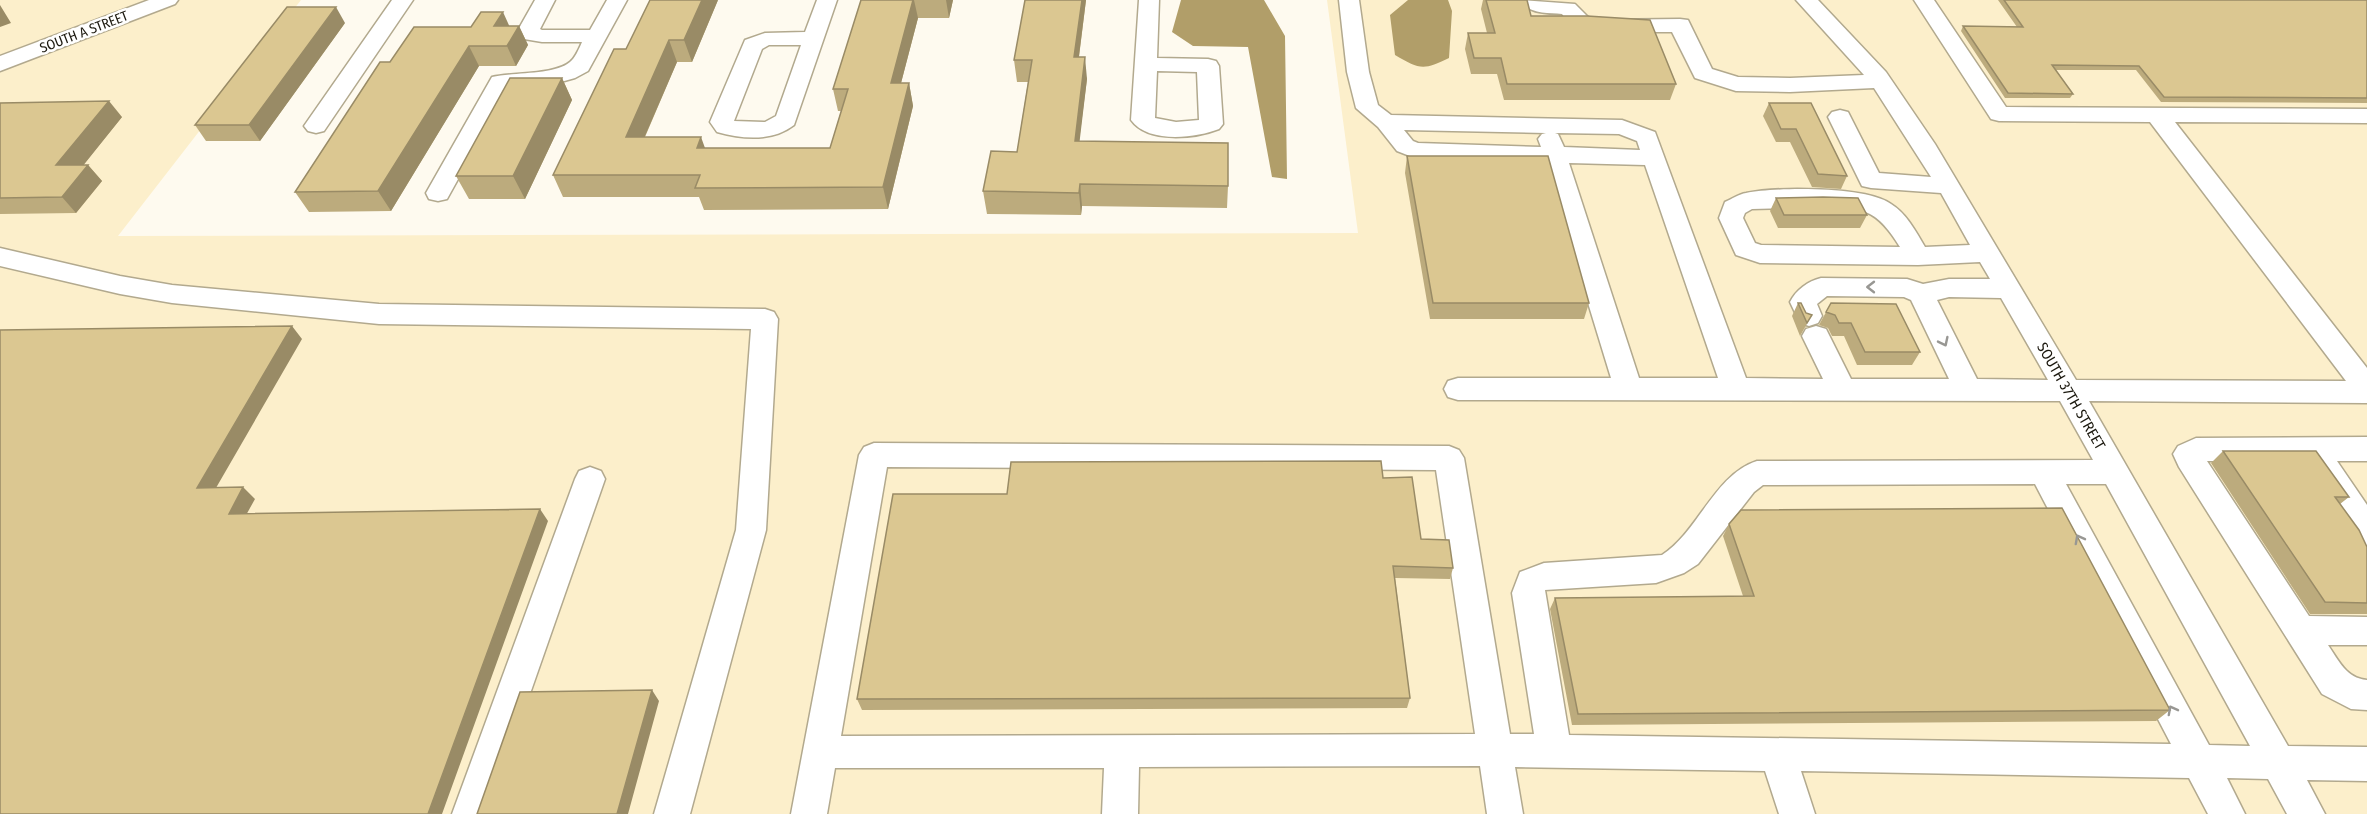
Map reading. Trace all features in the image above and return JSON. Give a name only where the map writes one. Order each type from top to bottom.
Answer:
[{"type":"street","name":"SOUTH A STREET","points":[[0,64],[168,0]]},
{"type":"street","points":[[316,126],[403,0]]},
{"type":"street","points":[[545,0],[529,30],[532,34],[596,36]]},
{"type":"street","points":[[438,193],[500,82],[514,79],[550,78],[580,66],[617,0]]},
{"type":"street","points":[[814,38],[765,39],[753,45],[722,122],[724,127],[733,129],[776,128],[782,125],[786,120],[827,0]]},
{"type":"street","points":[[1146,64],[1149,0]]},
{"type":"street","points":[[1349,0],[1358,72],[1367,108],[1386,122],[1405,146],[1415,150],[1654,158]]},
{"type":"street","points":[[1529,0],[1543,7],[1568,8],[1580,22],[1594,26],[1680,26],[1703,73],[1736,84],[1790,85],[1881,81]]},
{"type":"street","name":"SOUTH 37TH STREET","points":[[1806,0],[1881,81],[1927,149],[2115,472],[2307,814]]},
{"type":"street","points":[[1924,0],[1999,114],[2363,120]]},
{"type":"street","points":[[2157,115],[2367,390]]},
{"type":"street","points":[[1840,117],[1871,180],[1949,186]]},
{"type":"street","points":[[1386,122],[1622,128],[1647,137],[1736,389]]},
{"type":"street","points":[[1546,126],[1628,389]]},
{"type":"street","points":[[1918,256],[1897,223],[1880,207],[1858,201],[1747,201],[1734,208],[1731,218],[1745,249],[1760,254],[1918,256],[1988,252]]},
{"type":"street","points":[[0,257],[120,285],[172,294],[379,314],[765,319],[751,530],[672,814]]},
{"type":"street","points":[[1840,388],[1803,302],[1821,287],[1907,288],[1921,294],[1949,288],[2009,289]]},
{"type":"street","points":[[1921,294],[1968,390]]},
{"type":"street","points":[[1458,389],[1840,388],[2069,392],[2367,390]]},
{"type":"street","points":[[2312,449],[2359,504],[2367,552]]},
{"type":"street","points":[[2367,449],[2196,450],[2188,454],[2189,459],[2334,683],[2351,694],[2367,695]]},
{"type":"street","points":[[809,814],[874,455],[1449,458],[1505,814]]},
{"type":"street","points":[[2044,472],[2227,814]]},
{"type":"street","points":[[1554,751],[1528,593],[1531,582],[1544,576],[1656,570],[1673,564],[1687,555],[1743,483],[1757,473],[2115,472]]},
{"type":"street","points":[[470,814],[590,479]]},
{"type":"street","points":[[2300,630],[2367,631]]},
{"type":"street","points":[[822,752],[1495,750],[2367,764]]},
{"type":"street","points":[[1120,814],[1122,751]]},
{"type":"street","points":[[1778,755],[1797,814]]},
{"type":"shaded area","points":[[0,0],[301,0],[118,236],[1358,233],[1327,0],[2367,0],[2367,814],[0,814]]},
{"type":"shaded area","points":[[1181,0],[1264,0],[1285,36],[1287,179],[1272,177],[1248,47],[1193,46],[1172,32]]},
{"type":"shaded area","points":[[1408,0],[1448,0],[1452,11],[1449,58],[1421,67],[1395,55],[1390,15]]},
{"type":"building","points":[[650,0],[702,0],[684,40],[669,40],[626,137],[701,137],[697,148],[830,148],[848,89],[833,89],[861,0],[913,0],[891,83],[909,83],[883,187],[695,188],[700,175],[553,175],[614,49],[626,49]]},
{"type":"building","points":[[1025,0],[1082,0],[1074,57],[1085,57],[1075,141],[1228,143],[1228,186],[1080,184],[1079,193],[983,191],[991,151],[1017,152],[1032,60],[1014,60]]},
{"type":"building","points":[[1486,0],[1527,0],[1531,16],[1587,16],[1650,20],[1676,84],[1507,84],[1501,58],[1474,58],[1468,33],[1495,33]]},
{"type":"building","points":[[2004,0],[2367,0],[2367,98],[2164,97],[2139,66],[2052,65],[2073,94],[2008,93],[1963,26],[2023,27]]},
{"type":"building","points":[[287,7],[336,7],[249,125],[195,125]]},
{"type":"building","points":[[481,12],[503,12],[494,26],[519,26],[507,46],[469,46],[378,191],[295,192],[380,62],[390,62],[414,27],[471,27]]},
{"type":"building","points":[[510,78],[562,78],[513,176],[456,176]]},
{"type":"building","points":[[109,101],[56,165],[88,165],[62,197],[0,198],[0,103]]},
{"type":"building","points":[[1769,103],[1811,103],[1847,176],[1818,174],[1796,129],[1781,129]]},
{"type":"building","points":[[1407,156],[1548,156],[1589,303],[1433,303]]},
{"type":"building","points":[[1776,198],[1858,198],[1867,215],[1784,215]]},
{"type":"building","points":[[1798,303],[1801,303],[1806,313],[1812,315],[1807,323]]},
{"type":"building","points":[[1831,303],[1896,304],[1920,352],[1865,352],[1851,323],[1839,323],[1835,315],[1826,312]]},
{"type":"building","points":[[292,326],[197,488],[243,487],[229,514],[540,509],[428,814],[0,814],[0,330]]},
{"type":"building","points":[[2223,451],[2316,451],[2349,497],[2335,497],[2359,530],[2367,547],[2367,603],[2325,602]]},
{"type":"building","points":[[1381,461],[1383,478],[1412,477],[1421,539],[1449,540],[1453,568],[1393,566],[1410,698],[857,699],[893,494],[1007,494],[1011,462]]},
{"type":"building","points":[[2062,508],[2170,710],[1578,714],[1555,598],[1754,596],[1729,524],[1741,510]]},
{"type":"building","points":[[652,690],[617,814],[477,814],[520,692]]}]
